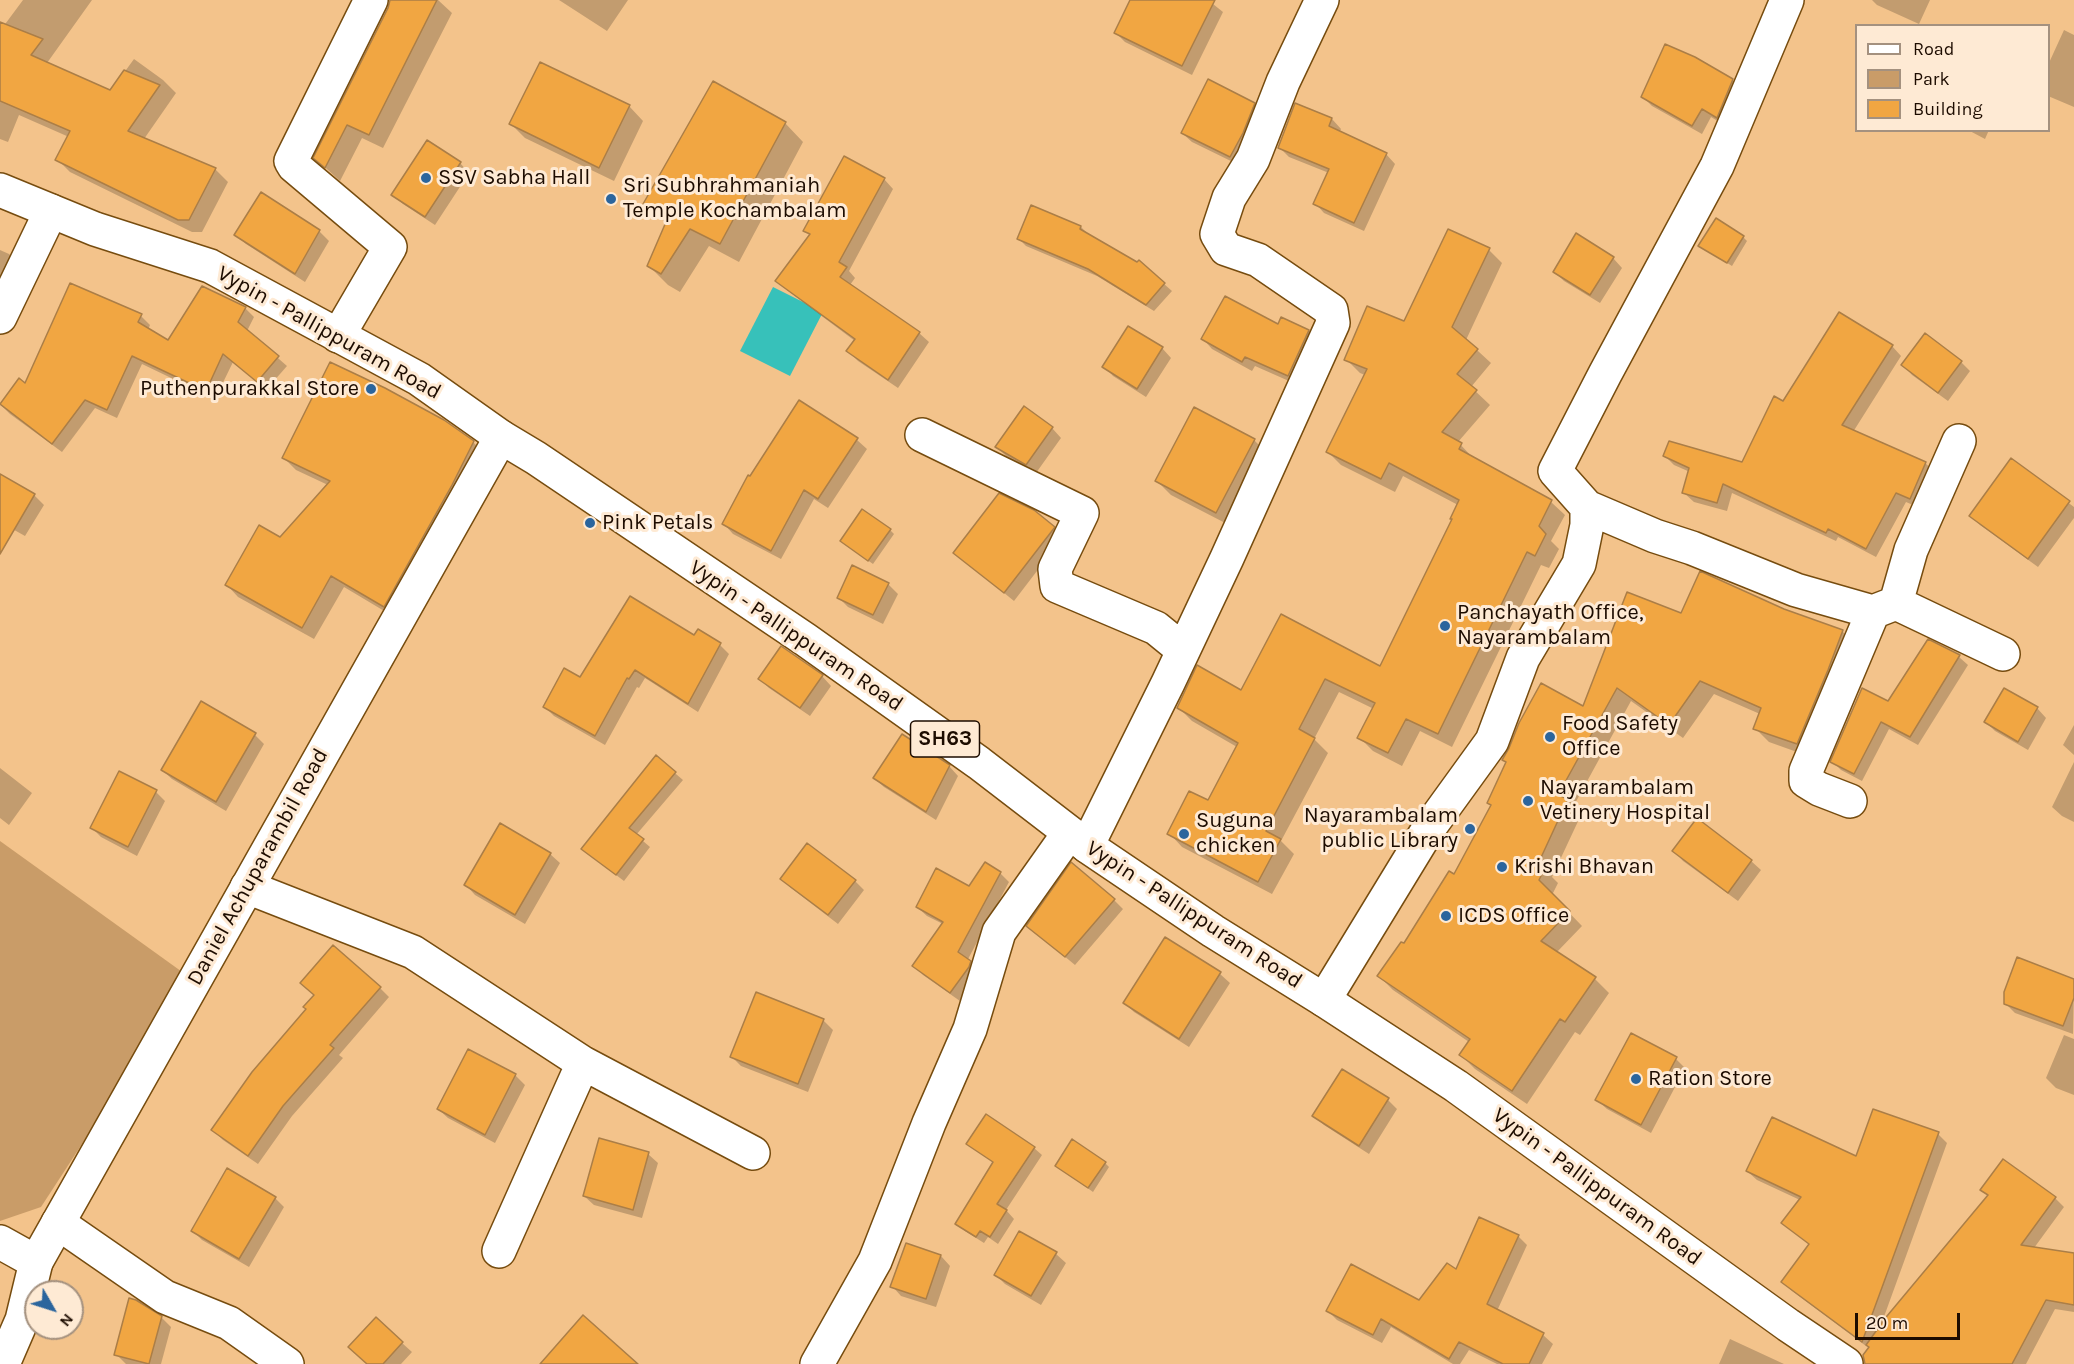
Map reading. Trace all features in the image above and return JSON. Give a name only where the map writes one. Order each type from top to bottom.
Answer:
[{"type":"street","points":[[339,336],[390,247],[294,166],[291,161],[371,0]]},
{"type":"street","points":[[817,1364],[875,1261],[929,1124],[966,1040],[999,932],[1078,840],[1183,650],[1334,323],[1331,310],[1258,260],[1226,249],[1217,234],[1229,198],[1253,159],[1283,82],[1322,0]]},
{"type":"street","points":[[1787,0],[1717,166],[1555,471],[1587,507],[1655,536],[1692,548],[1796,590],[1885,607],[2003,654]]},
{"type":"street","name":"Vypin - Pallippuram Road","points":[[0,190],[95,229],[210,266],[419,379],[815,647],[979,763],[1078,840],[1213,931],[1456,1086],[1788,1325],[1846,1364]]},
{"type":"street","points":[[0,317],[51,211]]},
{"type":"street","points":[[922,435],[1082,513],[1055,569],[1057,586],[1156,628],[1183,650]]},
{"type":"street","name":"Daniel Achuparambil Road","points":[[3,1364],[22,1320],[36,1262],[501,436]]},
{"type":"street","points":[[1850,801],[1819,789],[1806,780],[1806,771],[1885,607],[1959,441]]},
{"type":"street","points":[[1324,1000],[1429,828],[1492,741],[1523,658],[1579,564],[1587,525],[1587,507]]},
{"type":"street","points":[[247,887],[413,952],[583,1063],[753,1153]]},
{"type":"street","points":[[499,1251],[583,1063]]},
{"type":"street","points":[[58,1223],[165,1298],[229,1323],[287,1364]]},
{"type":"street","points":[[0,1242],[36,1262]]},
{"type":"green space","points":[[0,841],[185,974],[84,1141],[41,1207],[0,1221]]},
{"type":"water","points":[[773,287],[823,312],[790,376],[740,351]]},
{"type":"building","points":[[390,0],[437,0],[369,135],[347,125],[325,168],[313,158]]},
{"type":"building","points":[[1130,0],[1215,0],[1182,66],[1114,33]]},
{"type":"building","points":[[0,22],[43,39],[31,55],[110,90],[124,70],[160,85],[128,131],[216,168],[189,220],[178,220],[55,160],[70,131],[0,101]]},
{"type":"building","points":[[1665,44],[1695,57],[1733,79],[1717,118],[1702,109],[1692,126],[1641,97]]},
{"type":"building","points":[[540,62],[630,105],[599,168],[509,124]]},
{"type":"building","points":[[1208,79],[1255,103],[1230,157],[1181,133]]},
{"type":"building","points":[[713,81],[786,122],[720,244],[690,229],[661,274],[647,266],[669,215],[643,204]]},
{"type":"building","points":[[1295,103],[1332,118],[1329,126],[1387,153],[1354,223],[1313,204],[1329,169],[1278,148]]},
{"type":"building","name":"SSV Sabha Hall","points":[[427,140],[461,162],[425,217],[391,195]]},
{"type":"building","points":[[844,156],[885,178],[839,262],[847,267],[840,277],[920,332],[888,380],[846,351],[855,339],[775,281],[810,234],[803,231]]},
{"type":"building","points":[[261,192],[320,230],[295,274],[234,235]]},
{"type":"building","points":[[1031,205],[1081,226],[1080,229],[1137,262],[1139,260],[1165,283],[1146,305],[1088,269],[1017,239]]},
{"type":"building","points":[[1716,218],[1744,236],[1727,263],[1698,246]]},
{"type":"building","points":[[1448,229],[1490,248],[1452,327],[1478,349],[1457,374],[1477,390],[1442,432],[1462,443],[1459,449],[1552,500],[1539,526],[1546,534],[1535,556],[1527,552],[1438,734],[1406,719],[1388,753],[1357,738],[1375,703],[1325,679],[1299,729],[1315,738],[1266,831],[1281,839],[1258,882],[1167,834],[1189,791],[1208,800],[1238,743],[1177,708],[1197,665],[1241,690],[1281,614],[1380,666],[1452,519],[1450,519],[1459,500],[1389,463],[1381,479],[1326,452],[1367,369],[1344,360],[1367,306],[1404,321]]},
{"type":"building","points":[[1576,233],[1614,257],[1590,295],[1553,272]]},
{"type":"building","points":[[70,283],[142,314],[138,322],[168,340],[202,286],[246,307],[238,322],[279,356],[257,382],[223,354],[206,391],[132,356],[107,410],[85,400],[52,444],[0,404],[19,378],[25,383]]},
{"type":"building","points":[[1225,296],[1278,324],[1281,317],[1309,330],[1288,376],[1245,357],[1242,362],[1201,339]]},
{"type":"building","points":[[1839,312],[1893,345],[1842,425],[1926,462],[1910,499],[1896,493],[1866,549],[1828,529],[1826,533],[1723,484],[1717,503],[1682,493],[1689,468],[1663,456],[1669,441],[1742,462],[1774,396],[1783,401]]},
{"type":"building","points":[[1128,326],[1163,347],[1137,389],[1102,367]]},
{"type":"building","points":[[1925,333],[1962,361],[1938,393],[1901,365]]},
{"type":"building","points":[[330,362],[444,420],[474,441],[384,607],[331,576],[302,628],[225,585],[259,525],[280,537],[330,481],[282,458]]},
{"type":"building","points":[[799,400],[858,438],[818,499],[804,490],[771,551],[722,524],[748,475],[750,476]]},
{"type":"building","points":[[1024,406],[1053,427],[1026,465],[995,447]]},
{"type":"building","points":[[1194,407],[1255,439],[1216,513],[1155,481]]},
{"type":"building","points":[[2011,458],[2070,501],[2028,559],[1969,516]]},
{"type":"building","points":[[0,474],[35,494],[0,554]]},
{"type":"building","points":[[999,493],[1034,510],[1055,527],[1004,593],[953,553]]},
{"type":"building","points":[[862,509],[891,529],[868,561],[840,541]]},
{"type":"building","points":[[852,565],[889,583],[873,615],[837,598]]},
{"type":"building","points":[[1700,571],[1784,609],[1843,630],[1797,744],[1753,729],[1761,708],[1700,681],[1669,725],[1617,688],[1558,795],[1568,799],[1538,864],[1545,868],[1539,880],[1570,911],[1541,941],[1596,977],[1565,1022],[1560,1019],[1512,1091],[1459,1055],[1470,1039],[1377,976],[1401,942],[1404,943],[1449,871],[1454,874],[1491,805],[1487,803],[1506,762],[1502,760],[1541,683],[1583,706],[1627,592],[1681,613]]},
{"type":"building","points":[[630,596],[694,635],[698,629],[721,643],[688,704],[635,670],[629,679],[627,678],[595,736],[543,707],[564,668],[580,677]]},
{"type":"building","points":[[1928,639],[1960,655],[1910,737],[1881,722],[1854,774],[1830,762],[1862,688],[1888,701]]},
{"type":"building","points":[[781,646],[823,675],[800,708],[758,679]]},
{"type":"building","points":[[2004,688],[2038,707],[2018,742],[1984,722]]},
{"type":"building","points":[[201,701],[256,733],[216,802],[161,770]]},
{"type":"building","points":[[902,734],[950,765],[926,812],[873,778]]},
{"type":"building","points":[[656,755],[676,772],[629,828],[644,839],[616,875],[581,849]]},
{"type":"building","points":[[119,771],[157,790],[128,847],[90,828]]},
{"type":"building","points":[[1697,818],[1752,860],[1728,893],[1672,851]]},
{"type":"building","points":[[500,823],[551,853],[515,915],[464,885]]},
{"type":"building","points":[[807,843],[856,880],[828,915],[780,879]]},
{"type":"building","points":[[985,862],[1001,872],[958,952],[971,961],[950,993],[912,966],[943,922],[916,907],[936,868],[969,886]]},
{"type":"building","points":[[1071,862],[1115,899],[1065,957],[1026,926]]},
{"type":"building","points":[[1165,937],[1221,972],[1179,1039],[1123,1003]]},
{"type":"building","points":[[333,945],[381,987],[330,1045],[334,1048],[283,1106],[248,1156],[211,1130],[252,1072],[306,1009],[303,1007],[314,995],[300,983]]},
{"type":"building","points":[[2017,957],[2074,979],[2074,998],[2063,1026],[2004,1004],[2004,992]]},
{"type":"building","points":[[756,992],[824,1019],[798,1084],[730,1057]]},
{"type":"building","name":"Ration Store","points":[[1631,1033],[1677,1057],[1641,1125],[1595,1100]]},
{"type":"building","points":[[468,1049],[516,1074],[485,1135],[437,1109]]},
{"type":"building","points":[[1342,1069],[1389,1098],[1359,1146],[1312,1116]]},
{"type":"building","points":[[1873,1109],[1939,1132],[1862,1342],[1781,1282],[1809,1244],[1781,1223],[1801,1197],[1746,1171],[1772,1117],[1856,1156]]},
{"type":"building","points":[[986,1114],[1035,1147],[997,1204],[1007,1210],[990,1237],[980,1231],[976,1237],[955,1224],[993,1162],[966,1144]]},
{"type":"building","points":[[599,1138],[649,1152],[633,1210],[583,1196]]},
{"type":"building","points":[[1072,1139],[1106,1162],[1088,1188],[1055,1166]]},
{"type":"building","points":[[2003,1159],[2056,1197],[2021,1245],[2074,1253],[2074,1305],[2046,1300],[2012,1364],[1865,1364],[1863,1355],[1869,1347],[1866,1345],[1887,1316],[1988,1195],[1980,1190]]},
{"type":"building","points":[[227,1168],[276,1197],[239,1259],[191,1231]]},
{"type":"building","points":[[1479,1217],[1519,1235],[1487,1304],[1544,1333],[1529,1364],[1503,1364],[1459,1342],[1449,1359],[1381,1319],[1373,1335],[1326,1311],[1351,1264],[1419,1300],[1447,1263],[1456,1269]]},
{"type":"building","points":[[1019,1231],[1057,1252],[1031,1296],[994,1275]]},
{"type":"building","points":[[906,1243],[941,1255],[926,1299],[890,1287]]},
{"type":"building","points":[[129,1298],[162,1316],[149,1364],[114,1355]]},
{"type":"building","points":[[583,1315],[638,1364],[540,1364]]},
{"type":"building","points":[[376,1317],[403,1342],[383,1364],[367,1364],[348,1347]]},
{"type":"place","name":"SSV Sabha Hall","points":[[426,178]]},
{"type":"place","name":"Sri Subhrahmaniah Temple Kochambalam","points":[[611,199]]},
{"type":"place","name":"Puthenpurakkal Store","points":[[371,389]]},
{"type":"place","name":"Pink Petals","points":[[590,523]]},
{"type":"place","name":"Panchayath Office, Nayarambalam","points":[[1445,626]]},
{"type":"place","name":"Food Safety Office","points":[[1550,737]]},
{"type":"place","name":"Nayarambalam Vetinery Hospital","points":[[1528,801]]},
{"type":"place","name":"Nayarambalam public Library","points":[[1470,829]]},
{"type":"place","name":"Suguna chicken","points":[[1184,834]]},
{"type":"place","name":"Krishi Bhavan","points":[[1502,867]]},
{"type":"place","name":"ICDS Office","points":[[1446,916]]},
{"type":"place","name":"Ration Store","points":[[1636,1079]]}]
